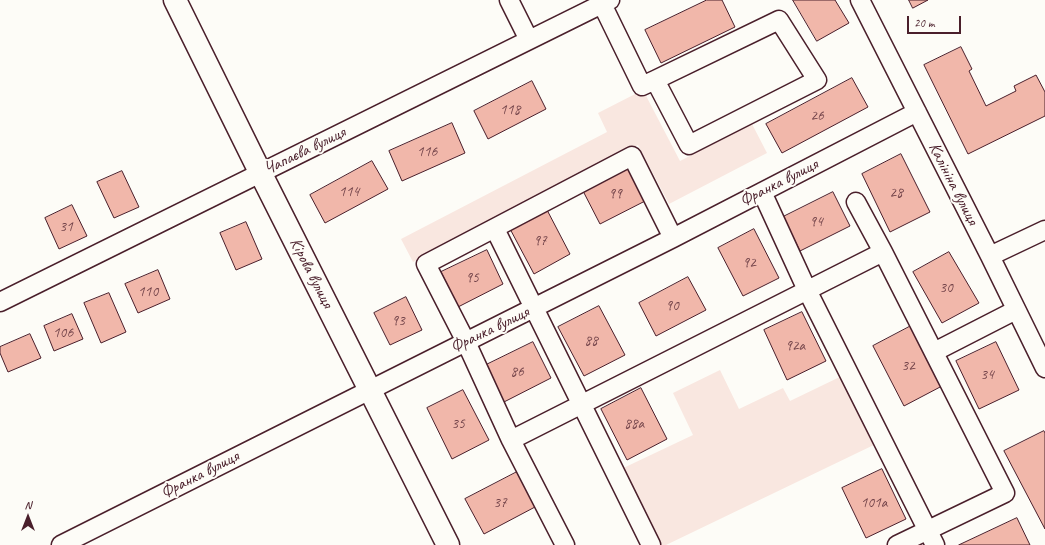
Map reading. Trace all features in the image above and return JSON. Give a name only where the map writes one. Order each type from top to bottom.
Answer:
[{"type":"main road","name":"Кірова вулиця","points":[[174,0],[260,174],[448,545]]},
{"type":"street","points":[[509,0],[529,40]]},
{"type":"street","name":"Калініна вулиця","points":[[860,0],[1045,368]]},
{"type":"street","name":"Чапаєва вулиця","points":[[0,302],[606,2]]},
{"type":"street","points":[[606,2],[642,86],[779,20],[817,80],[689,145],[655,80]]},
{"type":"street","name":"Франка вулиця","points":[[61,545],[673,238],[917,112]]},
{"type":"street","points":[[565,545],[511,440],[466,342],[426,264],[632,156],[673,238]]},
{"type":"street","points":[[762,192],[807,290],[932,538]]},
{"type":"street","points":[[856,202],[883,252],[1005,493],[932,538],[897,545]]},
{"type":"street","points":[[495,229],[651,545]]},
{"type":"street","points":[[990,256],[1045,230]]},
{"type":"street","points":[[511,440],[883,252]]},
{"type":"street","points":[[934,352],[1016,310]]},
{"type":"shaded area","points":[[643,90],[680,161],[752,124],[767,153],[669,204],[638,145],[413,262],[401,239],[607,132],[598,113]]},
{"type":"shaded area","points":[[720,370],[739,409],[783,388],[790,401],[848,373],[880,442],[666,545],[652,545],[617,471],[693,435],[673,393]]},
{"type":"building","points":[[707,0],[722,0],[735,27],[661,63],[645,30]]},
{"type":"building","points":[[793,0],[835,0],[849,23],[817,41]]},
{"type":"building","points":[[909,0],[928,0],[913,8]]},
{"type":"building","points":[[961,47],[972,69],[969,71],[986,106],[1016,91],[1014,86],[1036,75],[1045,92],[1045,116],[968,154],[924,65]]},
{"type":"building","points":[[852,78],[868,107],[782,153],[766,124]]},
{"type":"building","points":[[532,81],[546,109],[488,139],[474,111]]},
{"type":"building","points":[[452,123],[465,153],[402,181],[389,151]]},
{"type":"building","points":[[901,154],[930,212],[890,232],[862,174]]},
{"type":"building","points":[[372,161],[388,189],[325,223],[310,195]]},
{"type":"building","points":[[631,165],[649,199],[600,224],[582,189]]},
{"type":"building","points":[[122,171],[139,207],[114,218],[97,182]]},
{"type":"building","points":[[833,192],[850,226],[800,251],[783,217]]},
{"type":"building","points":[[72,205],[87,236],[59,249],[45,218]]},
{"type":"building","points":[[546,208],[570,254],[534,274],[509,227]]},
{"type":"building","points":[[246,222],[262,259],[236,270],[220,233]]},
{"type":"building","points":[[754,229],[779,278],[743,296],[718,248]]},
{"type":"building","points":[[487,250],[503,284],[458,307],[441,272]]},
{"type":"building","points":[[949,252],[979,303],[942,323],[913,272]]},
{"type":"building","points":[[158,270],[170,299],[138,313],[125,284]]},
{"type":"building","points":[[688,277],[706,310],[656,336],[639,303]]},
{"type":"building","points":[[109,293],[126,332],[101,343],[84,303]]},
{"type":"building","points":[[406,297],[422,330],[390,345],[374,313]]},
{"type":"building","points":[[599,306],[625,355],[584,376],[558,327]]},
{"type":"building","points":[[802,312],[826,361],[787,380],[764,330]]},
{"type":"building","points":[[72,314],[83,339],[54,351],[44,326]]},
{"type":"building","points":[[911,326],[942,386],[904,406],[873,346]]},
{"type":"building","points":[[30,334],[41,358],[8,372],[0,353],[0,347]]},
{"type":"building","points":[[533,342],[551,378],[502,403],[484,366]]},
{"type":"building","points":[[996,342],[1019,390],[979,409],[956,361]]},
{"type":"building","points":[[641,388],[667,439],[627,460],[601,409]]},
{"type":"building","points":[[463,390],[489,440],[452,459],[427,408]]},
{"type":"building","points":[[1044,431],[1045,433],[1045,529],[1004,451]]},
{"type":"building","points":[[882,469],[906,519],[866,538],[842,488]]},
{"type":"building","points":[[517,472],[535,507],[484,534],[465,499]]},
{"type":"building","points":[[1017,518],[1030,545],[959,545]]}]
